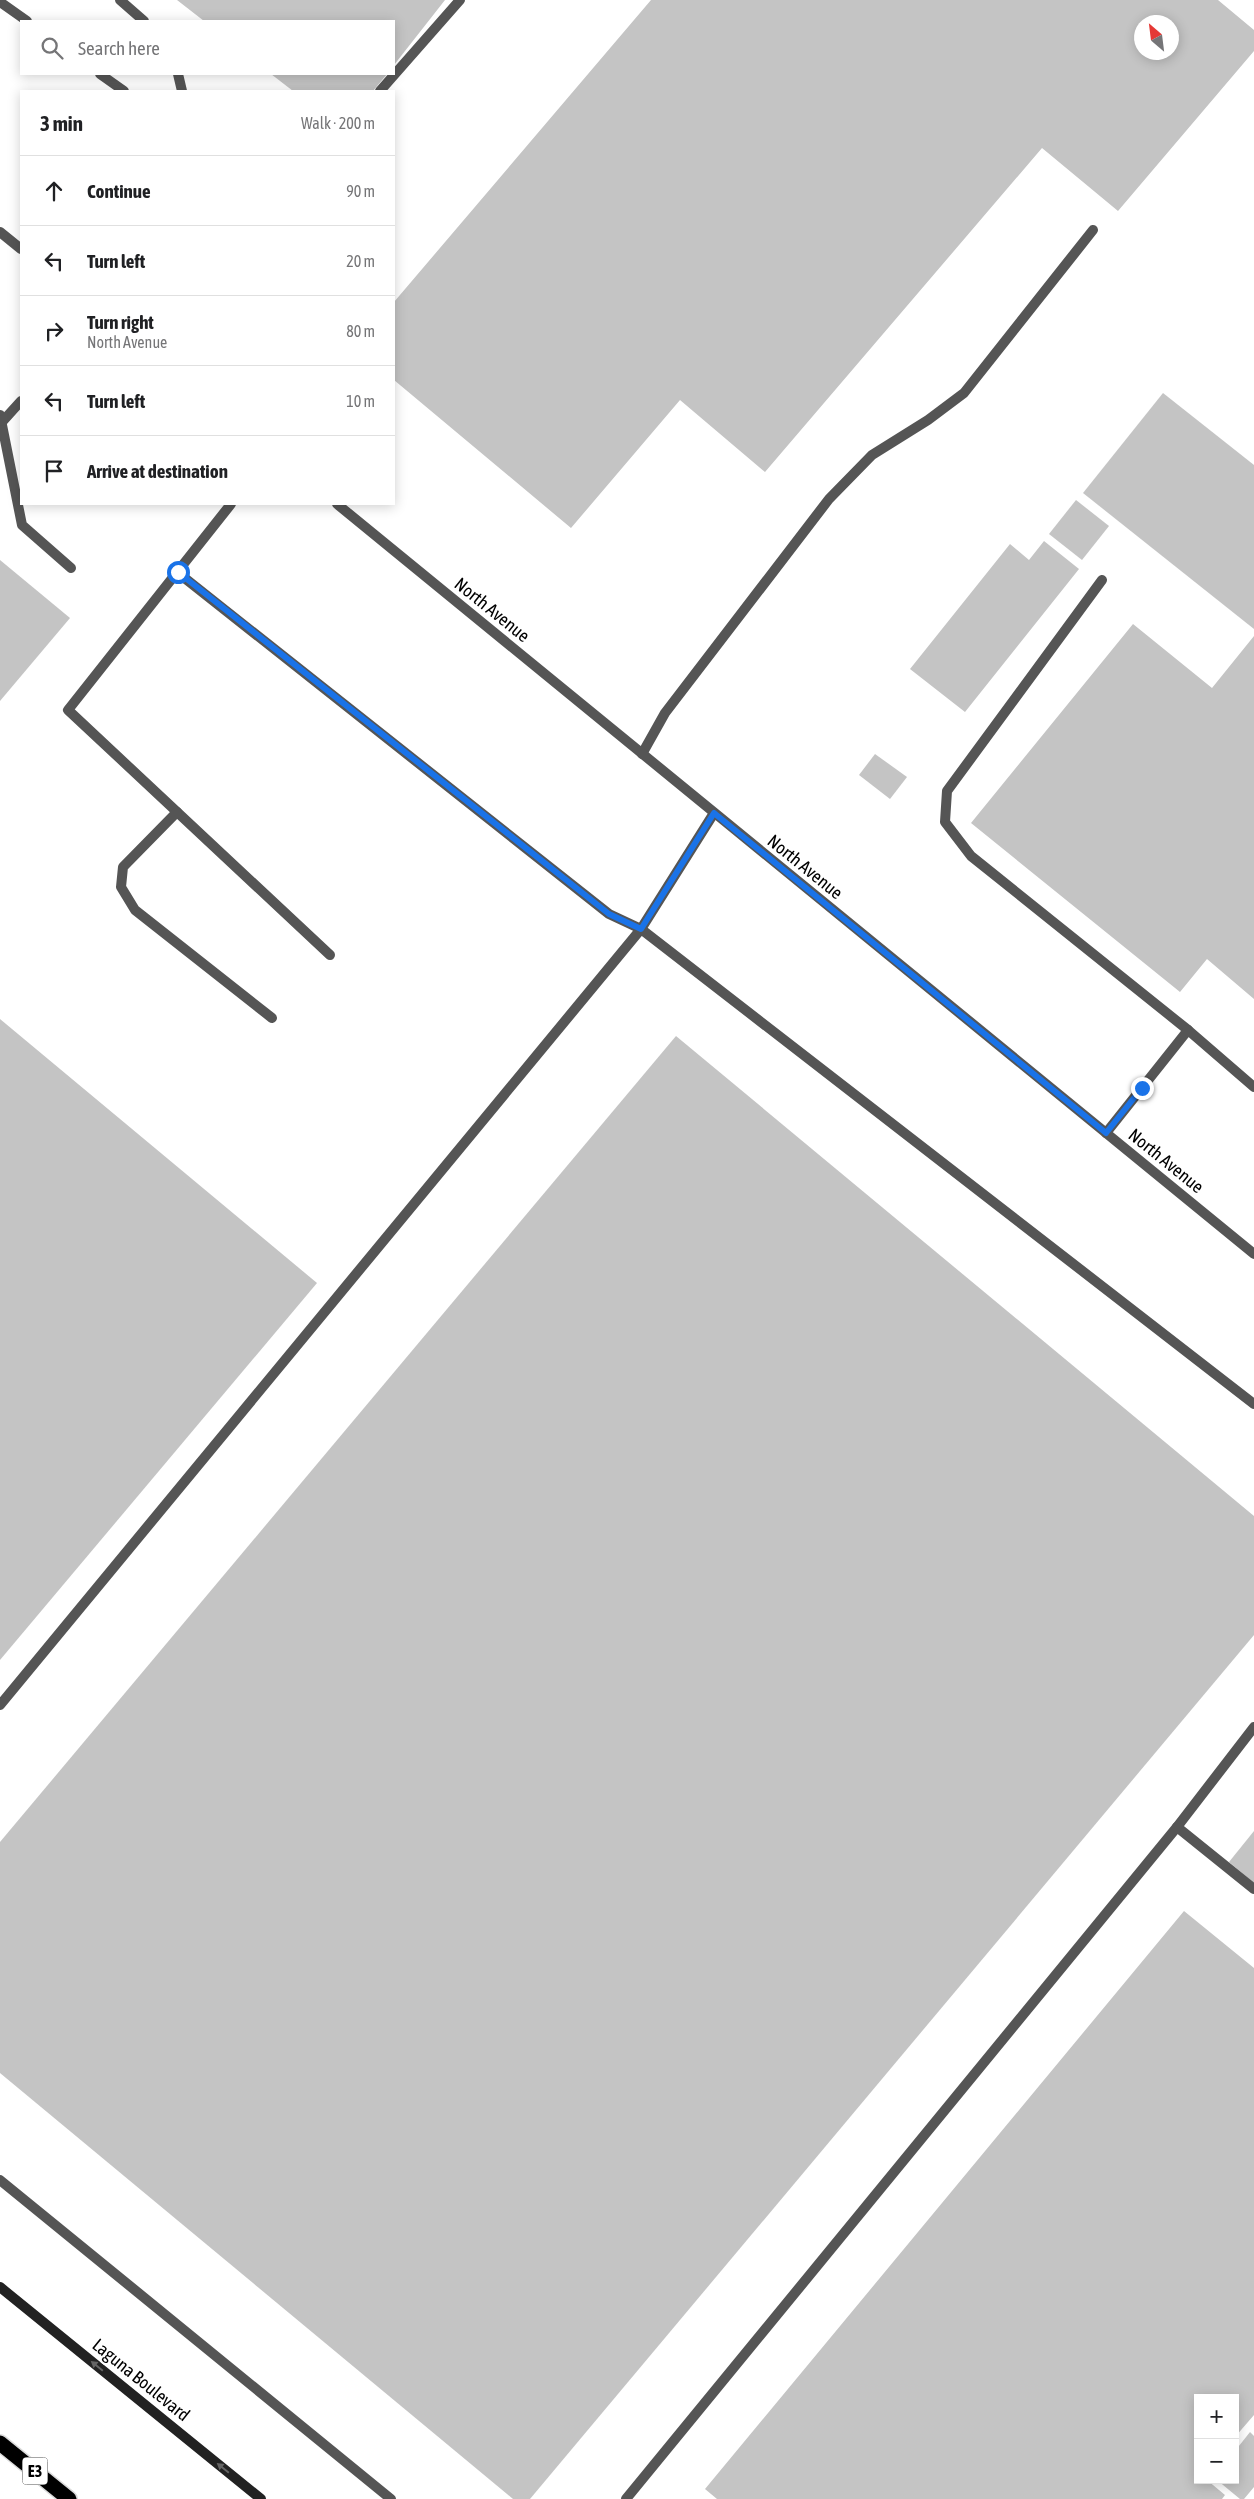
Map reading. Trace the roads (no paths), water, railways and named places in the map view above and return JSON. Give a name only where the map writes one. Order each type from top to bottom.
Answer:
[{"type":"highway","name":"E3","points":[[0,2443],[69,2499]]},
{"type":"main road","name":"Laguna Boulevard","points":[[0,2287],[261,2499]]},
{"type":"street","points":[[120,0],[143,20]]},
{"type":"street","points":[[395,74],[460,0]]},
{"type":"street","points":[[0,2],[26,20]]},
{"type":"street","points":[[101,75],[123,90]]},
{"type":"street","points":[[178,75],[182,90]]},
{"type":"street","points":[[381,90],[394,75]]},
{"type":"street","points":[[642,754],[665,713],[829,499],[872,455],[928,420],[964,393],[1093,230]]},
{"type":"street","points":[[0,232],[20,248]]},
{"type":"street","points":[[20,402],[2,418],[22,525],[71,568]]},
{"type":"street","points":[[230,505],[68,710],[330,955]]},
{"type":"street","name":"North Avenue","points":[[338,505],[1254,1254]]},
{"type":"street","points":[[178,572],[609,914],[641,929],[1254,1404]]},
{"type":"street","points":[[1102,580],[947,791],[945,822],[971,856],[1188,1030],[1254,1087]]},
{"type":"street","points":[[177,812],[123,867],[121,887],[135,910],[272,1018]]},
{"type":"street","points":[[0,1705],[641,929],[714,813]]},
{"type":"street","points":[[1106,1133],[1188,1030]]},
{"type":"street","points":[[626,2499],[1177,1827],[1254,1727]]},
{"type":"street","points":[[1177,1827],[1254,1889]]},
{"type":"street","points":[[0,2180],[391,2499]]}]
